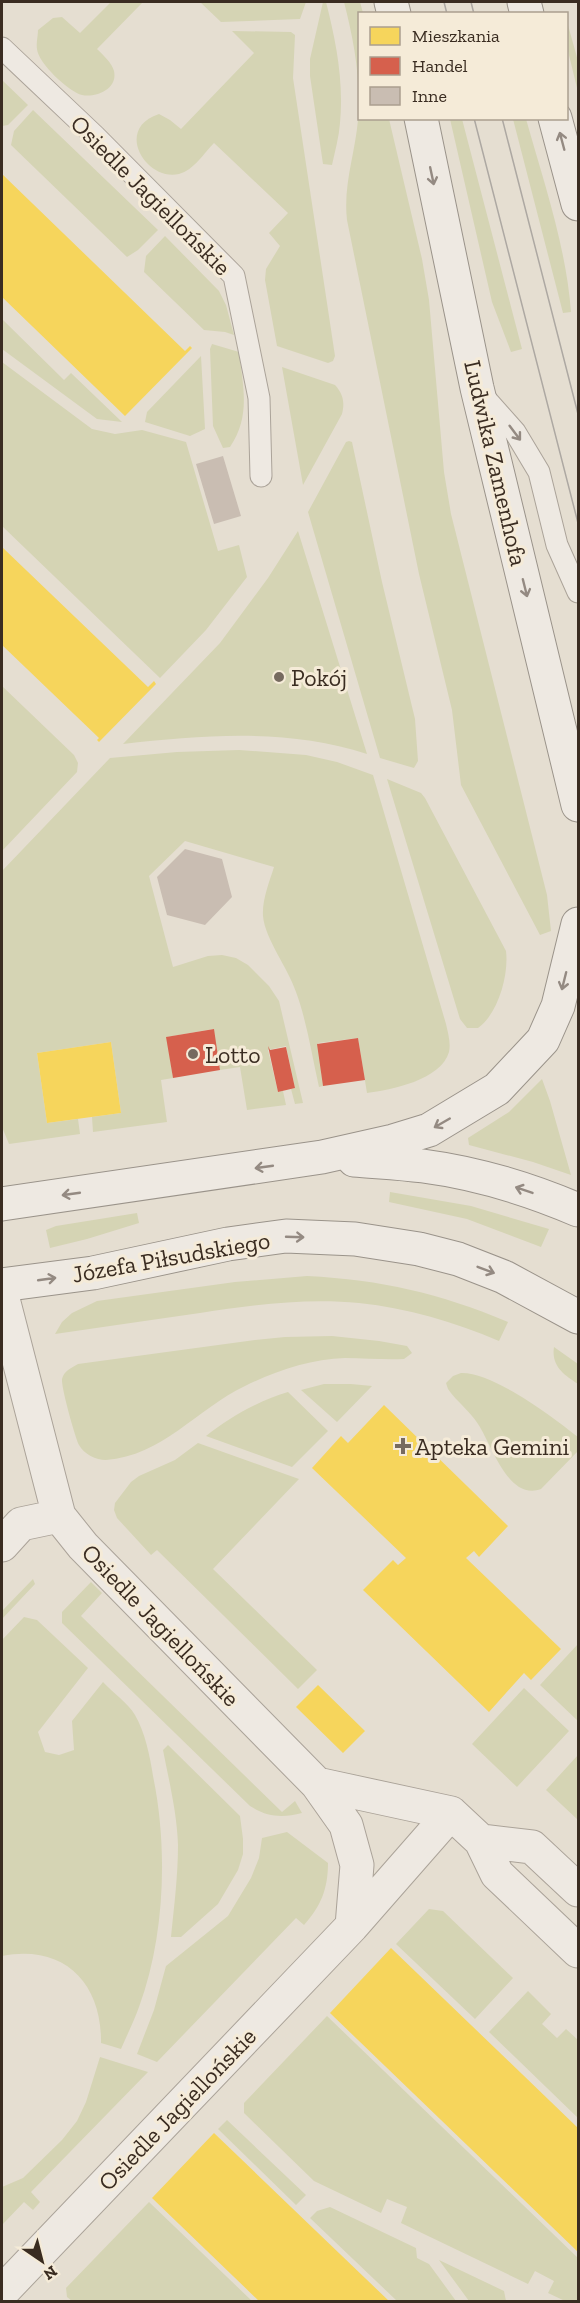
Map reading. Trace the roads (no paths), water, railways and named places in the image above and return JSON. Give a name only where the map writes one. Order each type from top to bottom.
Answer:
[{"type":"street","name":"Ludwika Zamenhofa","points":[[420,120],[477,388],[579,805]]},
{"type":"street","points":[[556,120],[579,204]]},
{"type":"street","points":[[2,1204],[322,1158],[429,1130],[497,1089],[543,1040],[558,1006],[579,924]]},
{"type":"street","points":[[322,1158],[424,1166],[474,1175],[522,1189],[579,1210]]},
{"type":"street","name":"Józefa Piłsudskiego","points":[[2,1286],[93,1273],[228,1244],[286,1236],[355,1239],[419,1249],[458,1259],[504,1277],[579,1317]]},
{"type":"street","name":"Osiedle Jagiellońskie","points":[[2,1295],[59,1516],[83,1545],[317,1784],[346,1825],[357,1865],[352,1926]]},
{"type":"street","points":[[2,1545],[21,1524],[59,1516]]},
{"type":"street","points":[[317,1784],[451,1813],[481,1841],[497,1874],[579,1951]]},
{"type":"street","name":"Osiedle Jagiellońskie","points":[[2,2292],[352,1926],[451,1813]]},
{"type":"street","points":[[481,1841],[532,1847],[579,1890]]},
{"type":"lane","name":"Osiedle Jagiellońskie","points":[[2,48],[95,136],[234,276],[259,398],[261,476]]},
{"type":"lane","points":[[477,388],[515,432],[536,465],[557,545],[579,592]]},
{"type":"tram line","points":[[444,2],[446,12]]},
{"type":"tram line","points":[[471,2],[474,12]]},
{"type":"tram line","points":[[475,120],[578,523]]},
{"type":"tram line","points":[[503,120],[578,414]]},
{"type":"place","name":"Pokój","points":[[279,677]]},
{"type":"place","name":"Lotto","points":[[193,1054]]},
{"type":"place","name":"Apteka Gemini","points":[[403,1446]]}]
